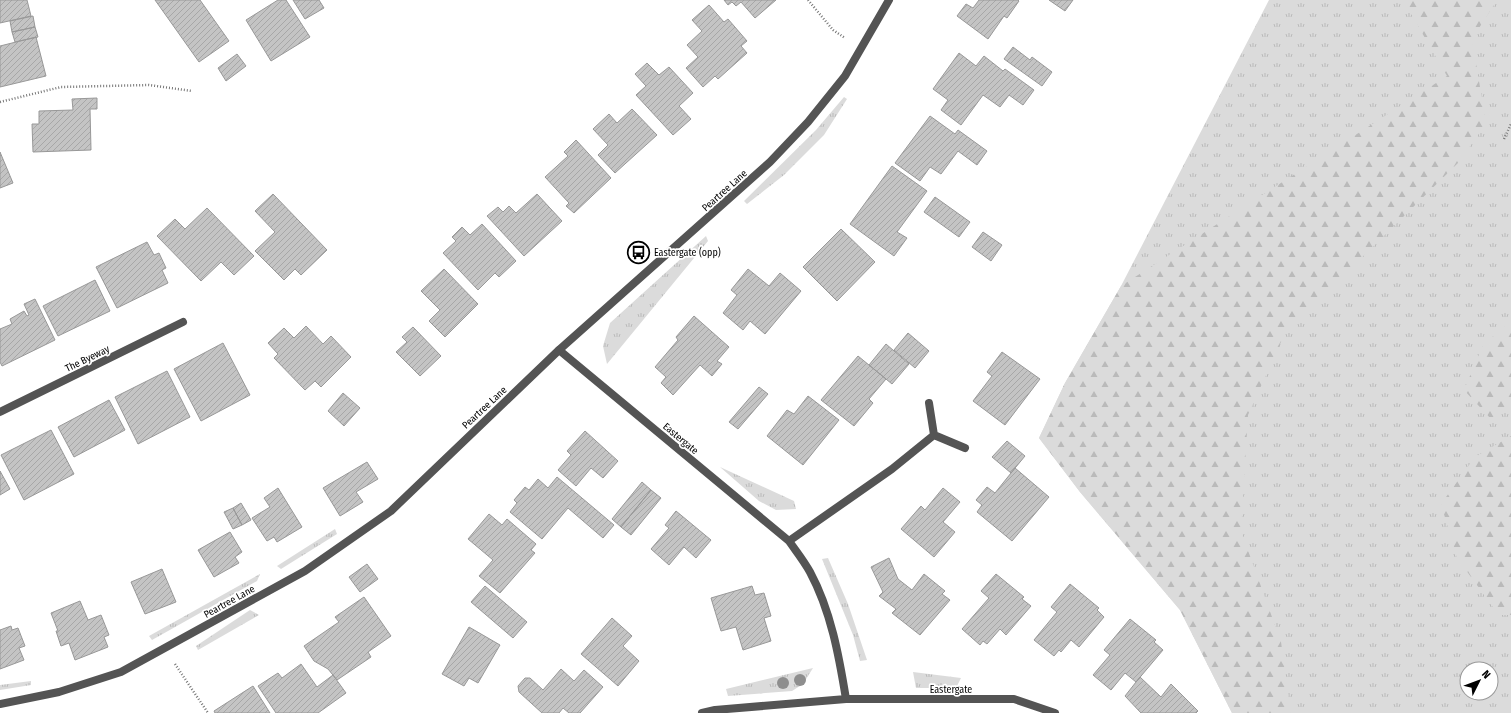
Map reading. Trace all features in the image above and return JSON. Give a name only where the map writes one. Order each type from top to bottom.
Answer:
[{"type":"street","name":"Peartree Lane","points":[[0,704],[59,692],[121,672],[305,571],[391,511],[559,350],[770,162],[808,122],[845,76],[889,0]]},
{"type":"street","name":"The Byeway","points":[[0,412],[183,322]]},
{"type":"street","name":"Eastergate","points":[[559,350],[789,541],[810,572],[827,612],[840,662],[846,700]]},
{"type":"street","points":[[929,403],[934,435]]},
{"type":"street","points":[[789,541],[892,469],[934,435]]},
{"type":"street","points":[[934,435],[965,448]]},
{"type":"street","name":"Eastergate","points":[[702,713],[715,710],[846,700],[1014,699],[1054,713]]},
{"type":"path","points":[[808,0],[833,30],[861,48]]},
{"type":"path","points":[[0,102],[61,87],[149,85],[192,91]]},
{"type":"path","points":[[1504,139],[1511,124]]},
{"type":"path","points":[[164,648],[208,713]]},
{"type":"green space","points":[[1269,0],[1511,0],[1511,713],[1232,713],[1180,610],[1080,492],[1039,438],[1065,383],[1121,286]]},
{"type":"green space","points":[[1403,0],[1497,0],[1472,39],[1486,123],[1459,162],[1285,333],[1248,415],[1241,531],[1281,642],[1291,713],[1232,713],[1180,610],[1080,492],[1039,438],[1065,383],[1121,286],[1447,76]]},
{"type":"green space","points":[[844,97],[847,99],[824,135],[784,175],[747,204],[744,201],[816,130]]},
{"type":"green space","points":[[706,236],[708,241],[607,364],[603,346],[610,323]]},
{"type":"green space","points":[[1511,321],[1511,407],[1491,419],[1464,390],[1483,345]]},
{"type":"green space","points":[[1511,436],[1511,615],[1499,615],[1457,558],[1441,504],[1475,457]]},
{"type":"green space","points":[[720,467],[794,501],[796,509],[776,510],[759,501]]},
{"type":"green space","points":[[335,529],[337,534],[281,569],[277,566]]},
{"type":"green space","points":[[828,558],[848,604],[867,660],[860,661],[853,635],[822,559]]},
{"type":"green space","points":[[260,574],[257,581],[152,640],[149,636]]},
{"type":"green space","points":[[250,610],[259,615],[198,650],[196,646]]},
{"type":"green space","points":[[813,668],[803,684],[792,691],[728,696],[726,689]]},
{"type":"green space","points":[[913,672],[961,678],[956,688],[916,688]]},
{"type":"green space","points":[[31,681],[31,685],[0,690],[0,685]]},
{"type":"building","points":[[0,0],[27,0],[31,16],[0,23]]},
{"type":"building","points":[[155,0],[200,0],[229,41],[199,62]]},
{"type":"building","points":[[278,0],[286,0],[310,37],[271,61],[246,20]]},
{"type":"building","points":[[293,0],[319,0],[324,8],[305,19]]},
{"type":"building","points":[[724,0],[776,0],[755,18],[741,2],[736,6],[732,2],[728,5]]},
{"type":"building","points":[[979,0],[1019,1],[1007,18],[1004,16],[988,39],[957,16],[966,4],[973,8]]},
{"type":"building","points":[[1049,0],[1073,0],[1065,11]]},
{"type":"building","points":[[709,5],[724,22],[728,19],[747,41],[741,46],[747,53],[718,79],[715,76],[703,87],[686,68],[698,57],[687,45],[702,31],[692,20]]},
{"type":"building","points":[[33,16],[35,27],[12,32],[10,21]]},
{"type":"building","points":[[35,27],[38,37],[15,42],[12,32]]},
{"type":"building","points":[[36,37],[46,76],[0,87],[0,46]]},
{"type":"building","points":[[1013,47],[1030,60],[1032,57],[1052,72],[1042,86],[1004,59]]},
{"type":"building","points":[[959,53],[976,66],[984,56],[1003,71],[1005,69],[1034,90],[1023,105],[1009,95],[1000,107],[983,95],[961,125],[941,110],[948,100],[933,89]]},
{"type":"building","points":[[237,54],[246,66],[226,81],[218,68]]},
{"type":"building","points":[[647,63],[659,75],[669,67],[693,93],[679,106],[691,119],[673,135],[636,95],[646,86],[635,74]]},
{"type":"building","points":[[97,98],[97,109],[90,109],[91,150],[33,152],[32,124],[39,124],[39,111],[73,110],[72,99]]},
{"type":"building","points":[[632,109],[657,135],[615,173],[598,155],[608,145],[593,129],[609,114],[617,123]]},
{"type":"building","points":[[930,116],[955,134],[958,130],[987,151],[977,165],[958,151],[941,174],[930,167],[920,181],[895,163]]},
{"type":"building","points":[[576,140],[611,178],[574,213],[566,206],[569,203],[545,177],[568,156],[564,152]]},
{"type":"building","points":[[0,152],[13,183],[0,188]]},
{"type":"building","points":[[892,166],[927,191],[897,232],[907,238],[894,256],[850,224]]},
{"type":"building","points":[[273,194],[327,250],[301,275],[295,269],[284,280],[255,251],[275,232],[255,211]]},
{"type":"building","points":[[537,194],[562,221],[524,256],[487,216],[498,207],[503,212],[509,206],[516,213]]},
{"type":"building","points":[[935,197],[970,222],[959,237],[924,212]]},
{"type":"building","points":[[207,208],[254,256],[234,275],[221,262],[201,281],[157,236],[175,219],[185,229]]},
{"type":"building","points":[[482,224],[516,261],[499,277],[495,273],[478,290],[443,253],[456,241],[452,237],[462,227],[470,235]]},
{"type":"building","points":[[841,229],[875,262],[837,301],[803,267]]},
{"type":"building","points":[[983,232],[1002,245],[991,261],[972,247]]},
{"type":"building","points":[[147,242],[154,255],[159,253],[166,268],[162,270],[168,283],[117,308],[96,267]]},
{"type":"building","points":[[444,269],[478,304],[445,337],[429,321],[440,310],[421,291]]},
{"type":"building","points":[[748,269],[769,286],[780,273],[801,291],[765,334],[750,321],[743,330],[723,313],[737,295],[731,290]]},
{"type":"building","points":[[95,280],[110,311],[58,336],[43,306]]},
{"type":"building","points":[[35,299],[55,340],[2,366],[0,362],[0,329],[12,324],[10,319],[24,311],[27,316],[29,315],[24,304]]},
{"type":"building","points":[[694,316],[729,347],[717,361],[722,364],[712,376],[700,365],[673,395],[661,383],[666,377],[655,367],[678,340],[676,337]]},
{"type":"building","points":[[306,326],[323,344],[331,336],[351,357],[321,387],[315,381],[305,390],[274,358],[278,354],[268,343],[284,328],[294,338]]},
{"type":"building","points":[[413,327],[441,356],[420,376],[396,352],[407,342],[402,337]]},
{"type":"building","points":[[908,333],[929,351],[915,368],[894,350]]},
{"type":"building","points":[[223,343],[250,395],[201,421],[174,369]]},
{"type":"building","points":[[886,344],[909,364],[892,384],[869,365]]},
{"type":"building","points":[[1002,352],[1040,379],[1005,425],[973,401],[992,376],[987,372]]},
{"type":"building","points":[[858,356],[886,379],[869,399],[873,403],[854,426],[821,400]]},
{"type":"building","points":[[167,371],[190,417],[138,444],[115,397]]},
{"type":"building","points":[[759,387],[768,394],[738,429],[729,422]]},
{"type":"building","points":[[343,393],[360,408],[344,426],[328,411]]},
{"type":"building","points":[[808,396],[839,420],[803,465],[767,436],[787,410],[794,414]]},
{"type":"building","points":[[109,400],[125,430],[74,457],[58,427]]},
{"type":"building","points":[[51,430],[74,474],[24,500],[1,455]]},
{"type":"building","points":[[585,431],[618,461],[603,478],[591,468],[576,486],[558,470],[571,455],[567,451]]},
{"type":"building","points":[[1007,441],[1025,456],[1011,473],[992,457]]},
{"type":"building","points":[[367,462],[378,479],[356,492],[363,502],[340,516],[323,488]]},
{"type":"building","points":[[1015,468],[1049,497],[1012,541],[977,512],[982,505],[976,500],[987,487],[995,493]]},
{"type":"building","points":[[0,471],[10,489],[0,495]]},
{"type":"building","points":[[557,477],[614,525],[603,538],[568,508],[542,539],[510,512],[517,503],[514,500],[525,487],[529,490],[538,479],[548,488]]},
{"type":"building","points":[[642,482],[651,490],[621,527],[612,519]]},
{"type":"building","points":[[278,488],[302,527],[277,542],[274,537],[267,541],[252,518],[270,507],[264,498]]},
{"type":"building","points":[[943,488],[960,502],[943,522],[955,532],[934,557],[901,529],[921,506],[925,510]]},
{"type":"building","points":[[651,490],[661,498],[631,535],[621,527]]},
{"type":"building","points":[[241,503],[251,520],[242,525],[233,508]]},
{"type":"building","points":[[233,508],[242,525],[233,529],[224,512]]},
{"type":"building","points":[[676,511],[711,540],[696,558],[684,547],[669,565],[651,549],[669,528],[665,525]]},
{"type":"building","points":[[489,514],[502,525],[507,519],[536,544],[531,550],[535,553],[500,593],[479,576],[493,560],[468,539]]},
{"type":"building","points":[[230,532],[242,552],[235,557],[239,563],[214,577],[198,550]]},
{"type":"building","points":[[889,558],[898,579],[912,590],[924,574],[945,591],[942,594],[950,600],[920,635],[892,613],[896,609],[879,596],[883,592],[871,567]]},
{"type":"building","points":[[367,564],[378,579],[360,592],[349,577]]},
{"type":"building","points":[[162,569],[176,602],[145,614],[131,582]]},
{"type":"building","points":[[996,574],[1024,597],[1022,599],[1031,606],[1006,635],[1000,629],[987,644],[983,641],[980,645],[962,629],[989,598],[981,591]]},
{"type":"building","points":[[1070,584],[1099,608],[1097,610],[1104,617],[1079,647],[1071,640],[1061,652],[1059,650],[1054,656],[1034,640],[1057,612],[1051,607]]},
{"type":"building","points":[[485,586],[527,622],[513,638],[471,602]]},
{"type":"building","points":[[752,586],[755,595],[764,593],[771,616],[764,618],[771,641],[743,650],[736,627],[721,631],[711,598]]},
{"type":"building","points":[[364,597],[391,636],[368,652],[371,657],[337,680],[328,669],[314,661],[304,646],[339,622],[335,617]]},
{"type":"building","points":[[80,601],[88,620],[101,615],[109,635],[104,637],[108,647],[75,660],[69,643],[61,646],[56,631],[58,631],[51,613]]},
{"type":"building","points":[[612,618],[632,636],[623,646],[639,661],[618,686],[581,654]]},
{"type":"building","points":[[1130,619],[1156,640],[1154,642],[1163,650],[1136,682],[1125,673],[1111,690],[1093,675],[1110,655],[1104,650]]},
{"type":"building","points":[[11,626],[12,630],[18,628],[25,646],[19,648],[24,660],[0,669],[0,630]]},
{"type":"building","points":[[469,627],[500,645],[478,683],[469,678],[464,686],[442,674]]},
{"type":"building","points":[[301,664],[317,687],[333,675],[346,693],[318,713],[276,713],[258,686],[278,673],[282,678]]},
{"type":"building","points":[[561,669],[574,681],[584,670],[603,687],[580,713],[569,713],[563,708],[559,713],[542,713],[519,692],[518,686],[525,678],[530,678],[543,690]]},
{"type":"building","points":[[1140,677],[1161,697],[1171,684],[1198,711],[1196,713],[1141,713],[1125,696]]},
{"type":"building","points":[[253,686],[270,713],[215,713],[214,711]]},
{"type":"place","name":"Eastergate (opp)","points":[[638,252]]}]
